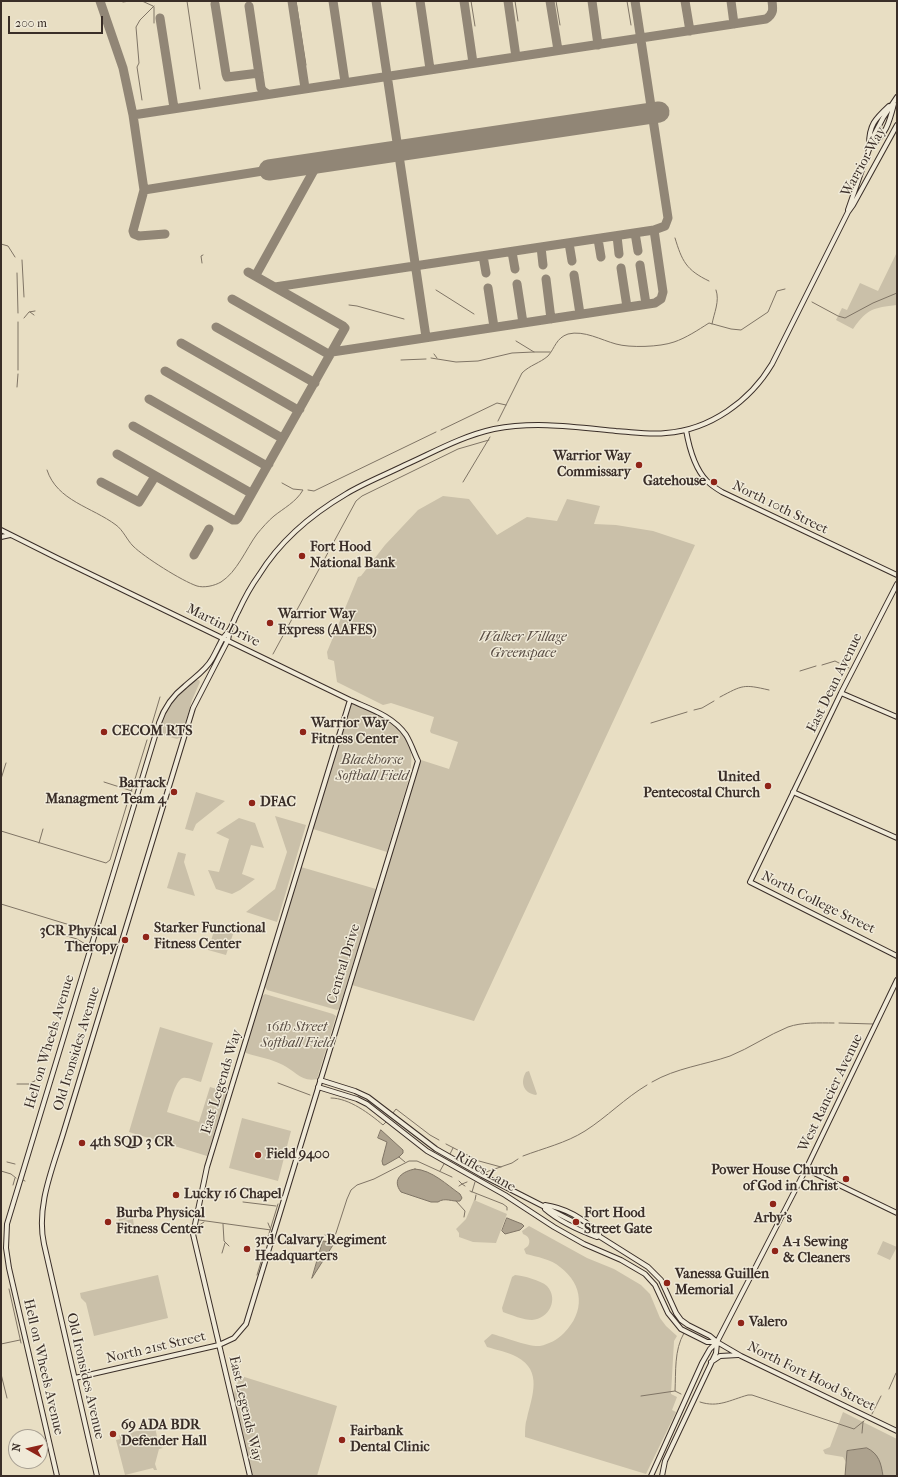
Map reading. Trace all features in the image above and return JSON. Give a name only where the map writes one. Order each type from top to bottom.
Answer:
[{"type":"street","name":"Warrior Way","points":[[848,212],[869,148],[883,118],[896,99]]},
{"type":"street","points":[[869,148],[881,139],[890,121],[896,99]]},
{"type":"street","name":"Warrior Way","points":[[848,212],[853,206],[897,125]]},
{"type":"street","points":[[228,640],[230,630],[244,601],[266,563],[287,540],[311,518],[352,490],[448,444],[492,430],[548,424],[649,434],[672,433],[686,430],[707,422],[732,408],[754,389],[777,356],[848,212]]},
{"type":"street","name":"North 10th Street","points":[[686,430],[692,455],[703,476],[722,492],[897,575]]},
{"type":"street","name":"Martin Drive","points":[[1,530],[383,715],[398,726],[407,736],[418,761]]},
{"type":"street","points":[[1,537],[11,535]]},
{"type":"street","name":"East Dean Avenue","points":[[750,882],[841,693],[897,584]]},
{"type":"street","points":[[223,638],[230,630]]},
{"type":"street","name":"Hell on Wheels Avenue","points":[[57,1476],[9,1268],[6,1242],[8,1217],[161,716],[172,698],[208,665],[223,638]]},
{"type":"street","name":"Old Ironsides Avenue","points":[[97,1476],[42,1238],[41,1222],[43,1204],[193,708],[228,640]]},
{"type":"street","points":[[841,693],[897,717]]},
{"type":"street","name":"East Legends Way","points":[[250,1476],[193,1231],[207,1167],[350,700]]},
{"type":"street","name":"Central Drive","points":[[219,1344],[234,1338],[246,1324],[418,761]]},
{"type":"street","points":[[793,792],[897,838]]},
{"type":"street","name":"North College Street","points":[[750,882],[897,956]]},
{"type":"street","name":"West Rancier Avenue","points":[[716,1342],[806,1168],[897,980]]},
{"type":"street","name":"Rifles Lane","points":[[320,1080],[355,1091],[368,1097],[432,1146],[482,1175],[586,1228],[648,1267]]},
{"type":"street","name":"Rifles Lane","points":[[318,1087],[345,1095],[367,1104],[427,1151],[505,1195],[554,1227],[584,1244],[621,1260],[645,1274]]},
{"type":"street","points":[[806,1168],[897,1213]]},
{"type":"street","name":"North Fort Hood Street","points":[[648,1267],[661,1280],[676,1313],[688,1325],[710,1336],[716,1342],[741,1356],[897,1431]]},
{"type":"street","name":"North Fort Hood Street","points":[[645,1274],[655,1285],[668,1313],[678,1325],[707,1342],[716,1342]]},
{"type":"street","points":[[662,1476],[665,1461],[716,1352],[716,1342]]},
{"type":"street","points":[[651,1476],[702,1363],[716,1342]]},
{"type":"street","name":"North 21st Street","points":[[75,1378],[219,1344]]},
{"type":"street","points":[[711,1362],[720,1356],[741,1356]]},
{"type":"green space","points":[[897,252],[897,305],[872,310],[863,317],[853,329],[836,320],[842,308],[847,310],[860,283],[878,291]]},
{"type":"green space","name":"Walker Village Greenspace","points":[[443,496],[469,499],[497,535],[527,517],[557,521],[567,499],[600,506],[594,524],[616,525],[653,531],[695,545],[474,1021],[352,985],[421,760],[449,769],[458,742],[431,733],[430,731],[434,717],[391,703],[383,705],[337,682],[334,661],[328,659],[327,652],[358,577],[361,576],[385,545],[418,510]]},
{"type":"green space","points":[[196,680],[199,680],[200,682],[192,700],[181,737],[177,739],[163,735],[161,732],[161,724],[167,709],[184,690]]},
{"type":"green space","name":"Blackhorse Softball Field","points":[[352,704],[368,710],[395,726],[404,735],[409,745],[411,766],[409,777],[387,852],[313,829],[350,706]]},
{"type":"green space","points":[[196,792],[225,801],[196,824],[193,831],[185,829]]},
{"type":"green space","points":[[275,816],[306,825],[277,922],[246,912],[275,889],[287,852]]},
{"type":"green space","points":[[239,818],[255,823],[264,848],[251,845],[242,874],[255,879],[232,894],[216,889],[208,870],[219,872],[229,839],[216,833]]},
{"type":"green space","points":[[178,852],[186,854],[184,862],[195,896],[167,888]]},
{"type":"green space","points":[[301,867],[376,889],[339,1009],[337,1010],[267,990],[265,987]]},
{"type":"green space","points":[[215,928],[233,934],[226,955],[208,950]]},
{"type":"green space","name":"16th Street Softball Field","points":[[265,994],[336,1016],[317,1079],[312,1080],[303,1078],[279,1063],[246,1053],[245,1051],[259,1003],[262,996]]},
{"type":"green space","points":[[160,1027],[213,1043],[201,1082],[187,1078],[180,1080],[175,1088],[167,1112],[199,1122],[210,1087],[227,1092],[207,1156],[129,1132]]},
{"type":"green space","points":[[529,1071],[537,1094],[536,1095],[528,1092],[523,1083],[526,1072]]},
{"type":"green space","name":"Field 9400","points":[[242,1118],[291,1131],[278,1181],[229,1168]]},
{"type":"green space","points":[[474,1200],[507,1214],[496,1243],[473,1242],[459,1237],[459,1233],[456,1229],[466,1219]]},
{"type":"green space","points":[[131,1211],[132,1218],[119,1221],[117,1214]]},
{"type":"green space","points":[[133,1219],[134,1226],[121,1229],[119,1222]]},
{"type":"green space","points":[[529,1226],[587,1258],[614,1269],[641,1285],[650,1294],[660,1318],[677,1336],[674,1341],[671,1394],[677,1397],[672,1410],[676,1412],[646,1474],[525,1437],[526,1423],[534,1384],[530,1369],[517,1357],[506,1352],[487,1347],[484,1341],[492,1334],[535,1346],[550,1343],[556,1340],[571,1325],[576,1316],[579,1299],[574,1282],[560,1267],[548,1260],[526,1254],[524,1249],[528,1246],[529,1241],[528,1237],[523,1234],[522,1231]]},
{"type":"green space","points":[[883,1241],[897,1247],[890,1260],[877,1254]]},
{"type":"green space","points":[[158,1275],[168,1318],[94,1336],[86,1303],[81,1298],[80,1293]]},
{"type":"green space","points":[[515,1275],[540,1282],[547,1286],[550,1291],[552,1302],[550,1308],[538,1319],[529,1320],[503,1312],[502,1308],[512,1277]]},
{"type":"green space","points":[[238,1375],[337,1406],[317,1476],[253,1476],[233,1397]]},
{"type":"green space","points":[[843,1412],[897,1439],[897,1476],[854,1476],[843,1457],[825,1454],[823,1450],[830,1447]]},
{"type":"green space","points":[[155,1427],[159,1446],[163,1448],[159,1449],[155,1464],[157,1470],[154,1470],[153,1468],[125,1475],[116,1440],[120,1439],[119,1435]]},
{"type":"shaded area","points":[[381,1130],[403,1150],[403,1153],[399,1157],[385,1165],[383,1165],[382,1161],[387,1142],[378,1138]]},
{"type":"shaded area","points":[[415,1169],[427,1172],[439,1178],[460,1194],[462,1198],[460,1201],[446,1200],[431,1202],[401,1192],[397,1183],[400,1176]]},
{"type":"shaded area","points":[[507,1218],[524,1226],[520,1230],[505,1234],[502,1231]]},
{"type":"shaded area","points":[[323,1241],[329,1242],[333,1245],[312,1278]]},
{"type":"shaded area","points":[[867,1448],[871,1450],[879,1459],[883,1476],[845,1476],[847,1451]]},
{"type":"waterway","points":[[123,2],[130,1]]},
{"type":"waterway","points":[[142,1],[153,6]]},
{"type":"waterway","points":[[187,1],[200,89]]},
{"type":"waterway","points":[[296,1],[306,65]]},
{"type":"waterway","points":[[471,1],[475,26]]},
{"type":"waterway","points":[[515,1],[518,21]]},
{"type":"waterway","points":[[556,1],[560,25]]},
{"type":"waterway","points":[[627,1],[631,25]]},
{"type":"waterway","points":[[142,100],[137,67],[139,63],[136,27],[140,20],[154,6]]},
{"type":"waterway","points":[[154,7],[154,23]]},
{"type":"waterway","points":[[675,238],[680,253],[686,264],[695,273],[709,281]]},
{"type":"waterway","points":[[1,244],[8,246],[15,257]]},
{"type":"waterway","points":[[202,263],[201,256],[203,255]]},
{"type":"waterway","points":[[22,260],[24,297]]},
{"type":"waterway","points":[[17,273],[18,313]]},
{"type":"waterway","points":[[498,421],[522,373],[548,356],[558,341],[568,334],[580,333],[622,345],[645,346],[674,342],[709,323],[741,330],[768,312],[777,291],[785,289]]},
{"type":"waterway","points":[[436,290],[474,314]]},
{"type":"waterway","points":[[712,324],[717,303],[716,290]]},
{"type":"waterway","points":[[812,302],[838,316],[845,318],[873,303],[897,293]]},
{"type":"waterway","points":[[349,305],[404,319]]},
{"type":"waterway","points":[[24,318],[29,312],[35,311]]},
{"type":"waterway","points":[[30,312],[34,315]]},
{"type":"waterway","points":[[18,322],[18,370]]},
{"type":"waterway","points":[[516,341],[534,352],[550,352]]},
{"type":"waterway","points":[[431,358],[456,362],[478,361],[512,353],[534,352]]},
{"type":"waterway","points":[[434,354],[437,358]]},
{"type":"waterway","points":[[401,360],[426,359]]},
{"type":"waterway","points":[[17,387],[18,374]]},
{"type":"waterway","points":[[441,430],[497,403],[506,405]]},
{"type":"waterway","points":[[308,490],[314,491],[436,432]]},
{"type":"waterway","points":[[463,482],[490,437]]},
{"type":"waterway","points":[[273,654],[356,501],[362,496],[458,449],[489,440]]},
{"type":"waterway","points":[[47,470],[52,481],[67,496],[116,525],[133,546],[146,556],[182,579],[197,586],[203,587],[215,585],[227,578],[267,522],[293,501],[303,490],[293,489],[282,483]]},
{"type":"waterway","points":[[822,665],[835,661],[849,668]]},
{"type":"waterway","points":[[800,671],[816,666]]},
{"type":"waterway","points":[[720,697],[739,688],[748,686],[769,690]]},
{"type":"waterway","points":[[149,734],[160,697]]},
{"type":"waterway","points":[[694,710],[702,708],[714,701]]},
{"type":"waterway","points":[[651,723],[687,712]]},
{"type":"waterway","points":[[131,792],[147,740]]},
{"type":"waterway","points":[[1,779],[6,763]]},
{"type":"waterway","points":[[104,782],[132,791]]},
{"type":"waterway","points":[[1,831],[106,863],[110,860],[127,804]]},
{"type":"waterway","points":[[39,843],[43,829]]},
{"type":"waterway","points":[[1,904],[83,929]]},
{"type":"waterway","points":[[60,934],[77,939],[87,945]]},
{"type":"waterway","points":[[652,1082],[671,1073],[730,1056],[793,1025],[834,1023]]},
{"type":"waterway","points":[[839,1023],[873,1024]]},
{"type":"waterway","points":[[30,1083],[35,1081],[37,1076]]},
{"type":"waterway","points":[[278,1083],[310,1095]]},
{"type":"waterway","points":[[17,1084],[31,1084],[38,1095]]},
{"type":"waterway","points":[[523,1156],[563,1142],[585,1131],[647,1085]]},
{"type":"waterway","points":[[331,1098],[352,1104],[366,1112],[383,1125],[386,1122]]},
{"type":"waterway","points":[[393,1113],[396,1109],[430,1135],[439,1140]]},
{"type":"waterway","points":[[446,1144],[479,1161],[501,1167]]},
{"type":"waterway","points":[[450,1154],[453,1148]]},
{"type":"waterway","points":[[399,1157],[405,1162]]},
{"type":"waterway","points":[[486,1172],[512,1163],[518,1159]]},
{"type":"waterway","points":[[325,1235],[335,1236],[351,1190],[357,1185],[374,1179],[409,1161],[417,1161],[452,1177]]},
{"type":"waterway","points":[[7,1162],[15,1164]]},
{"type":"waterway","points":[[440,1171],[444,1164]]},
{"type":"waterway","points":[[1,1171],[11,1174],[16,1178]]},
{"type":"waterway","points":[[13,1185],[15,1178]]},
{"type":"waterway","points":[[459,1181],[462,1184],[467,1182]]},
{"type":"waterway","points":[[472,1192],[475,1182]]},
{"type":"waterway","points":[[459,1186],[462,1184],[465,1186]]},
{"type":"waterway","points":[[470,1191],[503,1204],[507,1207],[507,1210]]},
{"type":"waterway","points":[[475,1200],[476,1195]]},
{"type":"waterway","points":[[456,1201],[465,1211],[464,1217]]},
{"type":"waterway","points":[[243,1202],[276,1206]]},
{"type":"waterway","points":[[267,1240],[278,1204]]},
{"type":"waterway","points":[[199,1220],[271,1230]]},
{"type":"waterway","points":[[198,1226],[204,1222]]},
{"type":"waterway","points":[[268,1223],[270,1228]]},
{"type":"waterway","points":[[223,1224],[224,1241],[229,1246]]},
{"type":"waterway","points":[[331,1243],[335,1236]]},
{"type":"waterway","points":[[222,1253],[225,1243]]},
{"type":"waterway","points":[[1,1249],[1,1262]]},
{"type":"waterway","points":[[257,1275],[265,1249]]},
{"type":"waterway","points":[[9,1289],[21,1343]]},
{"type":"waterway","points":[[681,1394],[675,1391],[676,1369],[677,1354],[684,1333]]},
{"type":"waterway","points":[[1,1344],[20,1340]]},
{"type":"waterway","points":[[889,1389],[896,1373]]},
{"type":"waterway","points":[[1,1374],[7,1398]]},
{"type":"waterway","points":[[641,1396],[675,1391]]},
{"type":"waterway","points":[[700,1402],[706,1404],[718,1404],[752,1395],[854,1429],[864,1421]]},
{"type":"waterway","points":[[872,1414],[881,1396]]},
{"type":"waterway","points":[[862,1433],[863,1422]]},
{"type":"taxiway","points":[[100,1],[123,68],[133,115]]},
{"type":"taxiway","points":[[292,1],[305,88]]},
{"type":"taxiway","points":[[333,1],[345,82]]},
{"type":"taxiway","points":[[376,1],[426,337]]},
{"type":"taxiway","points":[[420,1],[430,69]]},
{"type":"taxiway","points":[[464,1],[473,63]]},
{"type":"taxiway","points":[[508,1],[516,57]]},
{"type":"taxiway","points":[[550,1],[558,50]]},
{"type":"taxiway","points":[[592,1],[598,45]]},
{"type":"taxiway","points":[[275,287],[654,230],[665,226],[668,218],[635,1]]},
{"type":"taxiway","points":[[685,1],[690,31]]},
{"type":"taxiway","points":[[731,1],[734,24]]},
{"type":"taxiway","points":[[165,234],[139,236],[134,234],[133,231],[144,190],[133,115],[766,19],[772,13],[772,1]]},
{"type":"taxiway","points":[[215,4],[227,77],[259,73]]},
{"type":"taxiway","points":[[249,6],[261,88],[268,94]]},
{"type":"taxiway","points":[[160,18],[174,108]]},
{"type":"taxiway","points":[[257,273],[318,163]]},
{"type":"taxiway","points":[[144,190],[269,170]]},
{"type":"taxiway","points":[[332,352],[655,303],[661,299],[663,292],[654,230]]},
{"type":"taxiway","points":[[635,233],[638,251]]},
{"type":"taxiway","points":[[617,236],[619,254]]},
{"type":"taxiway","points":[[598,239],[601,257]]},
{"type":"taxiway","points":[[569,243],[572,261]]},
{"type":"taxiway","points":[[541,247],[543,265]]},
{"type":"taxiway","points":[[512,252],[515,269]]},
{"type":"taxiway","points":[[483,256],[486,273]]},
{"type":"taxiway","points":[[640,265],[646,304]]},
{"type":"taxiway","points":[[621,268],[627,307]]},
{"type":"taxiway","points":[[117,454],[233,520],[238,518],[345,328],[248,272]]},
{"type":"taxiway","points":[[574,275],[580,314]]},
{"type":"taxiway","points":[[546,279],[551,319]]},
{"type":"taxiway","points":[[517,284],[523,323]]},
{"type":"taxiway","points":[[488,288],[494,327]]},
{"type":"taxiway","points":[[232,299],[330,355]]},
{"type":"taxiway","points":[[216,327],[315,383]]},
{"type":"taxiway","points":[[181,343],[296,409],[300,409]]},
{"type":"taxiway","points":[[165,371],[280,437]]},
{"type":"taxiway","points":[[149,399],[265,465],[269,464]]},
{"type":"taxiway","points":[[133,426],[249,492]]},
{"type":"taxiway","points":[[101,482],[139,502],[154,478],[157,477]]},
{"type":"taxiway","points":[[194,555],[209,529]]},
{"type":"runway","points":[[269,170],[659,112]]},
{"type":"place","name":"Warrior Way Commissary","points":[[639,465]]},
{"type":"place","name":"Gatehouse","points":[[714,482]]},
{"type":"place","name":"Fort Hood National Bank","points":[[302,556]]},
{"type":"place","name":"Warrior Way Express (AAFES)","points":[[270,623]]},
{"type":"place","name":"CECOM RTS","points":[[104,732]]},
{"type":"place","name":"Warrior Way Fitness Center","points":[[303,732]]},
{"type":"place","name":"United Pentecostal Church","points":[[768,786]]},
{"type":"place","name":"Barrack Managment Team 4","points":[[174,792]]},
{"type":"place","name":"DFAC","points":[[252,803]]},
{"type":"place","name":"Starker Functional Fitness Center","points":[[146,937]]},
{"type":"place","name":"3CR Physical Theropy","points":[[125,940]]},
{"type":"place","name":"4th SQD 3 CR","points":[[82,1143]]},
{"type":"place","name":"Field 9400","points":[[258,1155]]},
{"type":"place","name":"Power House Church of God in Christ","points":[[846,1179]]},
{"type":"place","name":"Lucky 16 Chapel","points":[[176,1195]]},
{"type":"place","name":"Arby's","points":[[773,1204]]},
{"type":"place","name":"Burba Physical Fitness Center","points":[[108,1222]]},
{"type":"place","name":"Fort Hood Street Gate","points":[[576,1222]]},
{"type":"place","name":"3rd Calvary Regiment Headquarters","points":[[247,1249]]},
{"type":"place","name":"A-1 Sewing & Cleaners","points":[[775,1251]]},
{"type":"place","name":"Vanessa Guillen Memorial","points":[[667,1283]]},
{"type":"place","name":"Valero","points":[[741,1323]]},
{"type":"place","name":"69 ADA BDR Defender Hall","points":[[113,1434]]},
{"type":"place","name":"Fairbank Dental Clinic","points":[[342,1440]]}]
